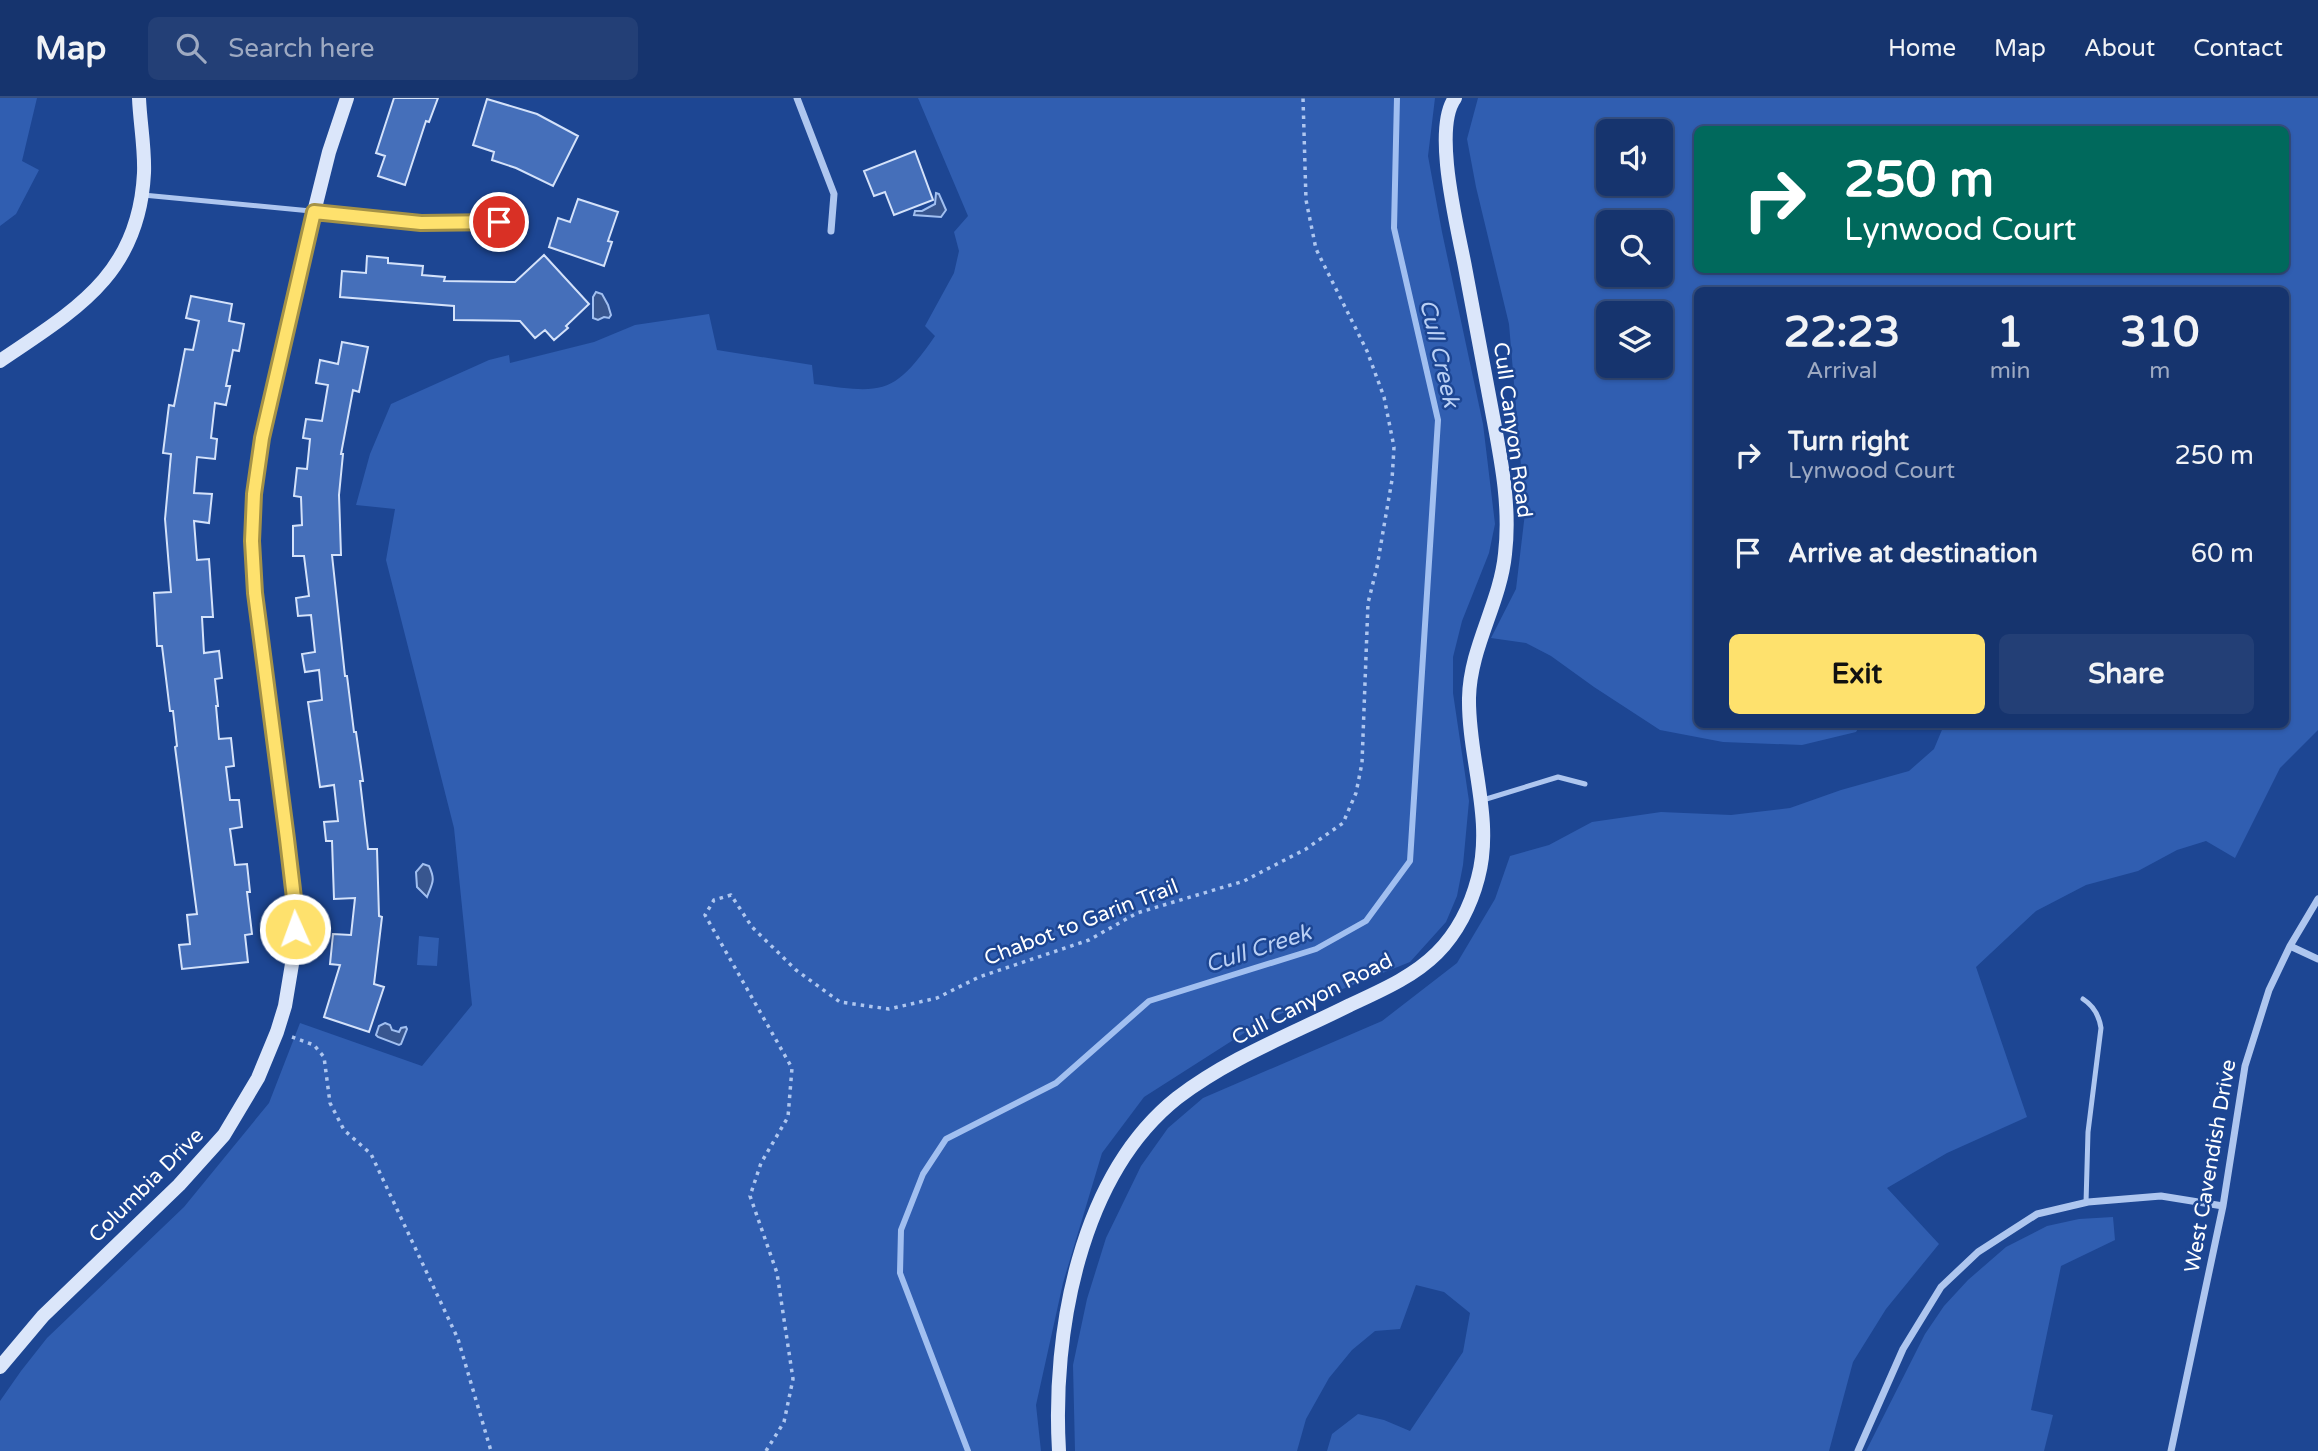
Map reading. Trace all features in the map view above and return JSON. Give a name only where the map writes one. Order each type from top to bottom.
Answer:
[{"type":"street","points":[[0,361],[74,310],[108,277],[132,233],[142,195],[144,150],[139,98]]},
{"type":"street","name":"Columbia Drive","points":[[0,1367],[43,1316],[179,1185],[217,1143],[258,1078],[277,1032],[291,978],[295,929],[294,898],[255,593],[253,506],[262,438],[314,212],[329,152],[347,98]]},
{"type":"street","points":[[797,98],[834,194],[831,231]]},
{"type":"street","name":"Cull Canyon Road","points":[[1059,1451],[1056,1402],[1058,1372],[1073,1281],[1100,1203],[1116,1172],[1150,1124],[1176,1099],[1240,1058],[1395,983],[1437,953],[1454,933],[1478,879],[1482,862],[1483,830],[1469,721],[1469,685],[1473,663],[1504,565],[1507,525],[1499,453],[1451,193],[1444,134],[1450,105],[1455,98]]},
{"type":"street","points":[[314,212],[421,223],[499,222]]},
{"type":"street","name":"West Cavendish Drive","points":[[2171,1451],[2223,1206],[2245,1066],[2269,990],[2290,946],[2318,899]]},
{"type":"street","points":[[2290,946],[2318,959]]},
{"type":"street","points":[[1858,1451],[1903,1349],[1941,1287],[1978,1252],[2037,1214],[2086,1203],[2161,1196],[2223,1206]]},
{"type":"lane","points":[[142,195],[314,212]]},
{"type":"lane","points":[[1480,801],[1558,777],[1585,784]]},
{"type":"lane","points":[[2082,999],[2091,1004],[2101,1028],[2088,1132],[2086,1203]]},
{"type":"path","name":"Chabot to Garin Trail","points":[[766,1451],[784,1422],[793,1380],[777,1273],[750,1196],[761,1163],[789,1117],[792,1068],[705,915],[714,900],[731,895],[752,927],[796,970],[840,1002],[888,1009],[937,998],[979,977],[1089,940],[1137,912],[1244,881],[1306,849],[1343,823],[1356,793],[1364,737],[1368,603],[1388,503],[1394,447],[1384,397],[1367,351],[1316,249],[1307,200],[1303,98]]},
{"type":"path","points":[[277,1032],[314,1045],[324,1057],[330,1103],[344,1130],[371,1154],[458,1339],[491,1451]]},
{"type":"shaded area","points":[[0,98],[37,98],[22,161],[39,170],[16,214],[0,226]]},
{"type":"shaded area","points":[[918,98],[1435,98],[1428,156],[1483,424],[1495,524],[1489,553],[1462,621],[1453,657],[1453,693],[1469,801],[1463,865],[1457,896],[1446,922],[1410,962],[1263,1021],[1144,1097],[1102,1153],[1063,1283],[1036,1405],[1041,1451],[0,1451],[0,1401],[21,1371],[47,1338],[184,1207],[269,1103],[300,1023],[422,1066],[472,1005],[454,828],[386,560],[395,509],[356,505],[370,454],[391,404],[489,360],[509,355],[510,363],[594,342],[635,325],[709,314],[717,350],[812,365],[814,384],[872,389],[897,380],[935,336],[925,326],[954,273],[959,251],[954,232],[968,216]]},
{"type":"shaded area","points":[[1478,98],[2318,98],[2318,730],[2280,768],[2235,858],[2206,841],[2177,850],[2138,871],[2086,885],[2036,911],[1976,967],[2027,1117],[1947,1153],[1887,1188],[1939,1244],[1886,1309],[1853,1362],[1829,1451],[1327,1451],[1332,1434],[1358,1414],[1384,1420],[1410,1431],[1463,1352],[1470,1313],[1444,1292],[1416,1285],[1400,1329],[1375,1331],[1352,1350],[1329,1378],[1306,1419],[1297,1451],[1075,1451],[1073,1365],[1087,1299],[1106,1238],[1141,1166],[1168,1128],[1203,1098],[1382,1021],[1457,963],[1495,899],[1510,856],[1549,845],[1592,822],[1661,812],[1731,815],[1790,808],[1909,771],[1934,749],[1943,728],[2289,728],[2289,287],[1694,287],[1694,728],[1858,728],[1856,732],[1802,745],[1723,742],[1660,730],[1551,656],[1526,643],[1491,638],[1516,589],[1525,513],[1509,324],[1467,139]]},
{"type":"shaded area","points":[[936,193],[946,210],[941,217],[914,215],[915,211],[922,211],[935,204]]},
{"type":"shaded area","points":[[596,292],[602,294],[608,305],[611,315],[609,318],[593,318],[593,297]]},
{"type":"shaded area","points":[[423,864],[429,866],[432,875],[427,897],[417,887],[416,872]]},
{"type":"shaded area","points":[[419,936],[439,938],[437,966],[417,965]]},
{"type":"shaded area","points":[[385,1023],[390,1025],[392,1030],[399,1032],[406,1027],[401,1044],[376,1035],[379,1026]]},
{"type":"shaded area","points":[[2113,1217],[2115,1240],[2061,1266],[2031,1410],[2053,1415],[2044,1451],[1866,1451],[1925,1334],[1944,1306],[1968,1280],[2006,1247],[2047,1226],[2079,1219]]},
{"type":"building","points":[[394,98],[438,98],[429,122],[426,121],[405,185],[378,176],[385,156],[376,153]]},
{"type":"building","points":[[487,99],[537,114],[578,136],[553,186],[492,160],[494,152],[473,145]]},
{"type":"building","points":[[915,151],[933,200],[894,215],[885,192],[874,196],[864,171]]},
{"type":"building","points":[[578,199],[618,212],[608,241],[612,242],[604,266],[549,247],[558,218],[570,222]]},
{"type":"building","points":[[544,255],[589,304],[554,340],[545,330],[535,338],[520,321],[454,320],[454,306],[340,297],[342,271],[366,273],[367,256],[388,258],[388,263],[423,266],[422,275],[445,277],[444,281],[515,282]]},
{"type":"building","points":[[191,296],[232,304],[229,321],[244,324],[239,351],[233,350],[226,386],[230,386],[226,405],[215,403],[211,438],[217,439],[215,459],[197,457],[194,493],[212,494],[209,523],[194,521],[197,560],[209,559],[213,617],[202,617],[204,653],[219,651],[222,678],[215,679],[219,739],[231,738],[234,766],[226,767],[230,800],[239,800],[242,827],[230,829],[235,865],[247,864],[252,934],[245,935],[248,962],[182,969],[179,945],[190,944],[187,915],[197,914],[175,747],[173,711],[170,711],[162,646],[157,646],[154,593],[171,592],[165,519],[171,454],[163,453],[169,405],[174,406],[185,349],[193,350],[199,321],[186,318]]},
{"type":"building","points":[[342,342],[368,347],[359,392],[353,390],[341,454],[341,555],[332,555],[345,676],[363,781],[360,781],[368,849],[377,849],[379,916],[382,917],[374,984],[384,987],[369,1032],[324,1017],[340,965],[330,964],[333,934],[351,935],[355,898],[334,899],[332,841],[326,841],[324,822],[338,821],[334,785],[320,787],[308,702],[322,700],[319,670],[305,672],[302,654],[315,652],[311,615],[298,616],[296,598],[309,596],[304,556],[293,556],[293,526],[302,525],[301,497],[294,496],[297,468],[307,469],[310,439],[303,438],[306,419],[322,421],[328,385],[316,383],[320,360],[338,364]]},
{"type":"waterway","name":"Cull Creek","points":[[968,1451],[900,1273],[901,1230],[923,1174],[946,1139],[1056,1083],[1149,1001],[1316,949],[1366,921],[1410,861],[1438,420],[1394,228],[1397,98]]},
{"type":"route","points":[[295,929],[287,839],[255,593],[252,541],[254,494],[262,438],[314,212],[421,223],[499,222]]}]
